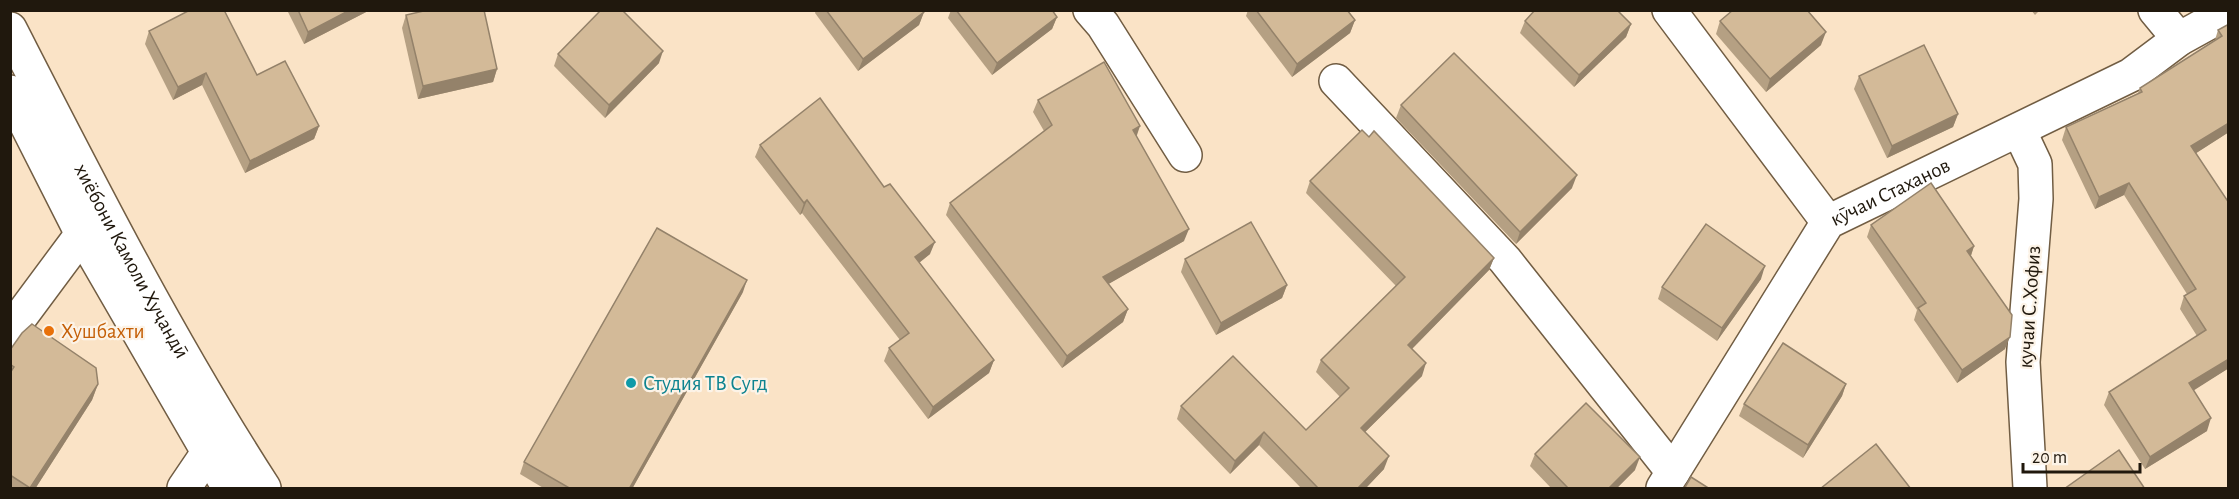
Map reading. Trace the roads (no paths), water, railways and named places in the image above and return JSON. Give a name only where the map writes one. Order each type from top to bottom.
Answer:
[{"type":"street","points":[[1090,10],[1109,34],[1185,155]]},
{"type":"street","points":[[1669,10],[1828,222]]},
{"type":"street","points":[[2155,10],[2179,39]]},
{"type":"street","name":"кӯчаи Стаханов","points":[[1668,480],[1828,222],[2131,75],[2179,39],[2229,12]]},
{"type":"street","name":"хиёбони Камоли Хуҷандӣ","points":[[10,29],[102,208],[225,428],[264,489]]},
{"type":"street","points":[[1336,81],[1505,260],[1668,480]]},
{"type":"street","name":"хиёбони Камоли Хуҷандӣ","points":[[10,92],[82,234],[229,489]]},
{"type":"street","name":"кучаи С.Хофиз","points":[[2019,129],[2035,164],[2036,199],[2024,362],[2030,489]]},
{"type":"street","points":[[10,331],[82,234]]},
{"type":"street","points":[[184,489],[207,454]]},
{"type":"place","name":"Хушбахти","points":[[49,331]]},
{"type":"place","name":"Студия ТВ Сугд","points":[[631,383]]}]
